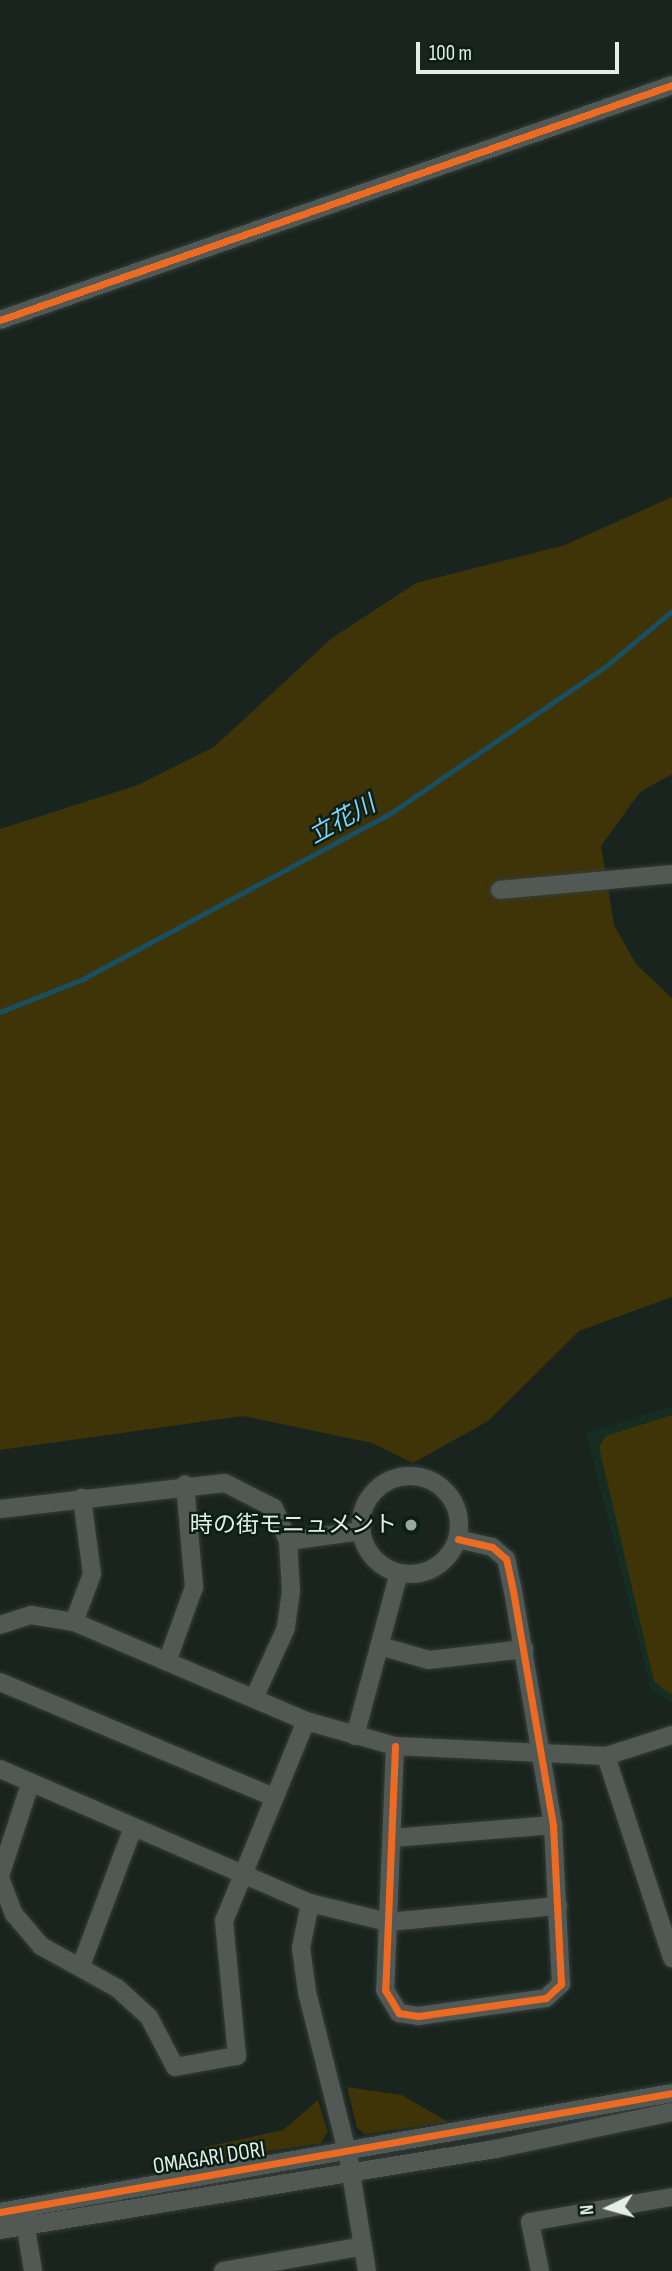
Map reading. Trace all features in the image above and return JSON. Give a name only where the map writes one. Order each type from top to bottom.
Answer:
[{"type":"street","points":[[0,320],[672,85]]},
{"type":"street","points":[[500,890],[672,874]]},
{"type":"street","points":[[406,1476],[422,1477],[453,1501],[458,1539],[435,1567],[399,1573],[373,1558],[361,1531],[365,1508],[377,1488],[406,1476]]},
{"type":"street","points":[[0,1509],[185,1484],[225,1483],[274,1508],[288,1541],[286,1628],[254,1698]]},
{"type":"street","points":[[167,1662],[194,1587],[185,1484]]},
{"type":"street","points":[[74,1622],[92,1574],[82,1497]]},
{"type":"street","points":[[288,1541],[361,1531]]},
{"type":"street","points":[[396,1746],[385,1990],[399,2013],[418,2016],[547,1998],[561,1984],[553,1825],[544,1755],[524,1649],[506,1559],[492,1547],[458,1539]]},
{"type":"street","points":[[355,1736],[399,1573]]},
{"type":"street","points":[[0,1625],[31,1615],[74,1622],[306,1721],[396,1746],[606,1756],[672,1735]]},
{"type":"street","points":[[380,1646],[429,1661],[524,1649]]},
{"type":"street","points":[[0,1682],[274,1797]]},
{"type":"street","points":[[30,1784],[0,1877],[13,1914],[41,1946],[82,1966],[149,2017],[175,2067],[237,2056],[224,1921],[246,1874],[306,1721]]},
{"type":"street","points":[[606,1756],[672,1958]]},
{"type":"street","points":[[0,1769],[310,1903],[388,1922],[558,1906]]},
{"type":"street","points":[[392,1838],[553,1825]]},
{"type":"street","points":[[82,1966],[133,1828]]},
{"type":"street","points":[[310,1903],[301,1948],[307,1992],[349,2163],[368,2271]]},
{"type":"street","name":"OMAGARI DORI","points":[[349,2163],[672,2093]]},
{"type":"street","name":"OMAGARI DORI","points":[[0,2230],[24,2217],[672,2112]]},
{"type":"street","points":[[540,2271],[530,2222],[672,2197]]},
{"type":"street","name":"OMAGARI DORI","points":[[0,2212],[24,2217]]},
{"type":"street","points":[[24,2217],[33,2271]]},
{"type":"street","points":[[223,2271],[363,2246]]},
{"type":"shaded area","points":[[672,497],[672,774],[640,792],[601,846],[614,925],[636,964],[672,998],[672,1297],[579,1331],[488,1421],[413,1463],[372,1443],[243,1416],[0,1450],[0,829],[138,785],[214,747],[332,638],[416,583],[565,545]]},
{"type":"shaded area","points":[[672,1406],[672,1703],[651,1690],[586,1433]]},
{"type":"shaded area","points":[[672,1415],[670,1694],[654,1681],[599,1447],[606,1436]]},
{"type":"shaded area","points":[[347,2087],[402,2095],[448,2122],[365,2134],[357,2128]]},
{"type":"shaded area","points":[[318,2100],[328,2132],[321,2143],[203,2161],[201,2148],[283,2130]]},
{"type":"waterway","name":"立花川","points":[[0,1012],[81,980],[388,815],[605,667],[672,611]]},
{"type":"cycle path","points":[[0,320],[672,85]]},
{"type":"cycle path","points":[[395,1746],[385,1990],[399,2013],[418,2016],[546,1998],[561,1984],[553,1825],[513,1591],[506,1559],[492,1547],[458,1539]]},
{"type":"cycle path","points":[[0,2212],[672,2093]]},
{"type":"place","name":"時の街モニュメント","points":[[411,1525]]}]
